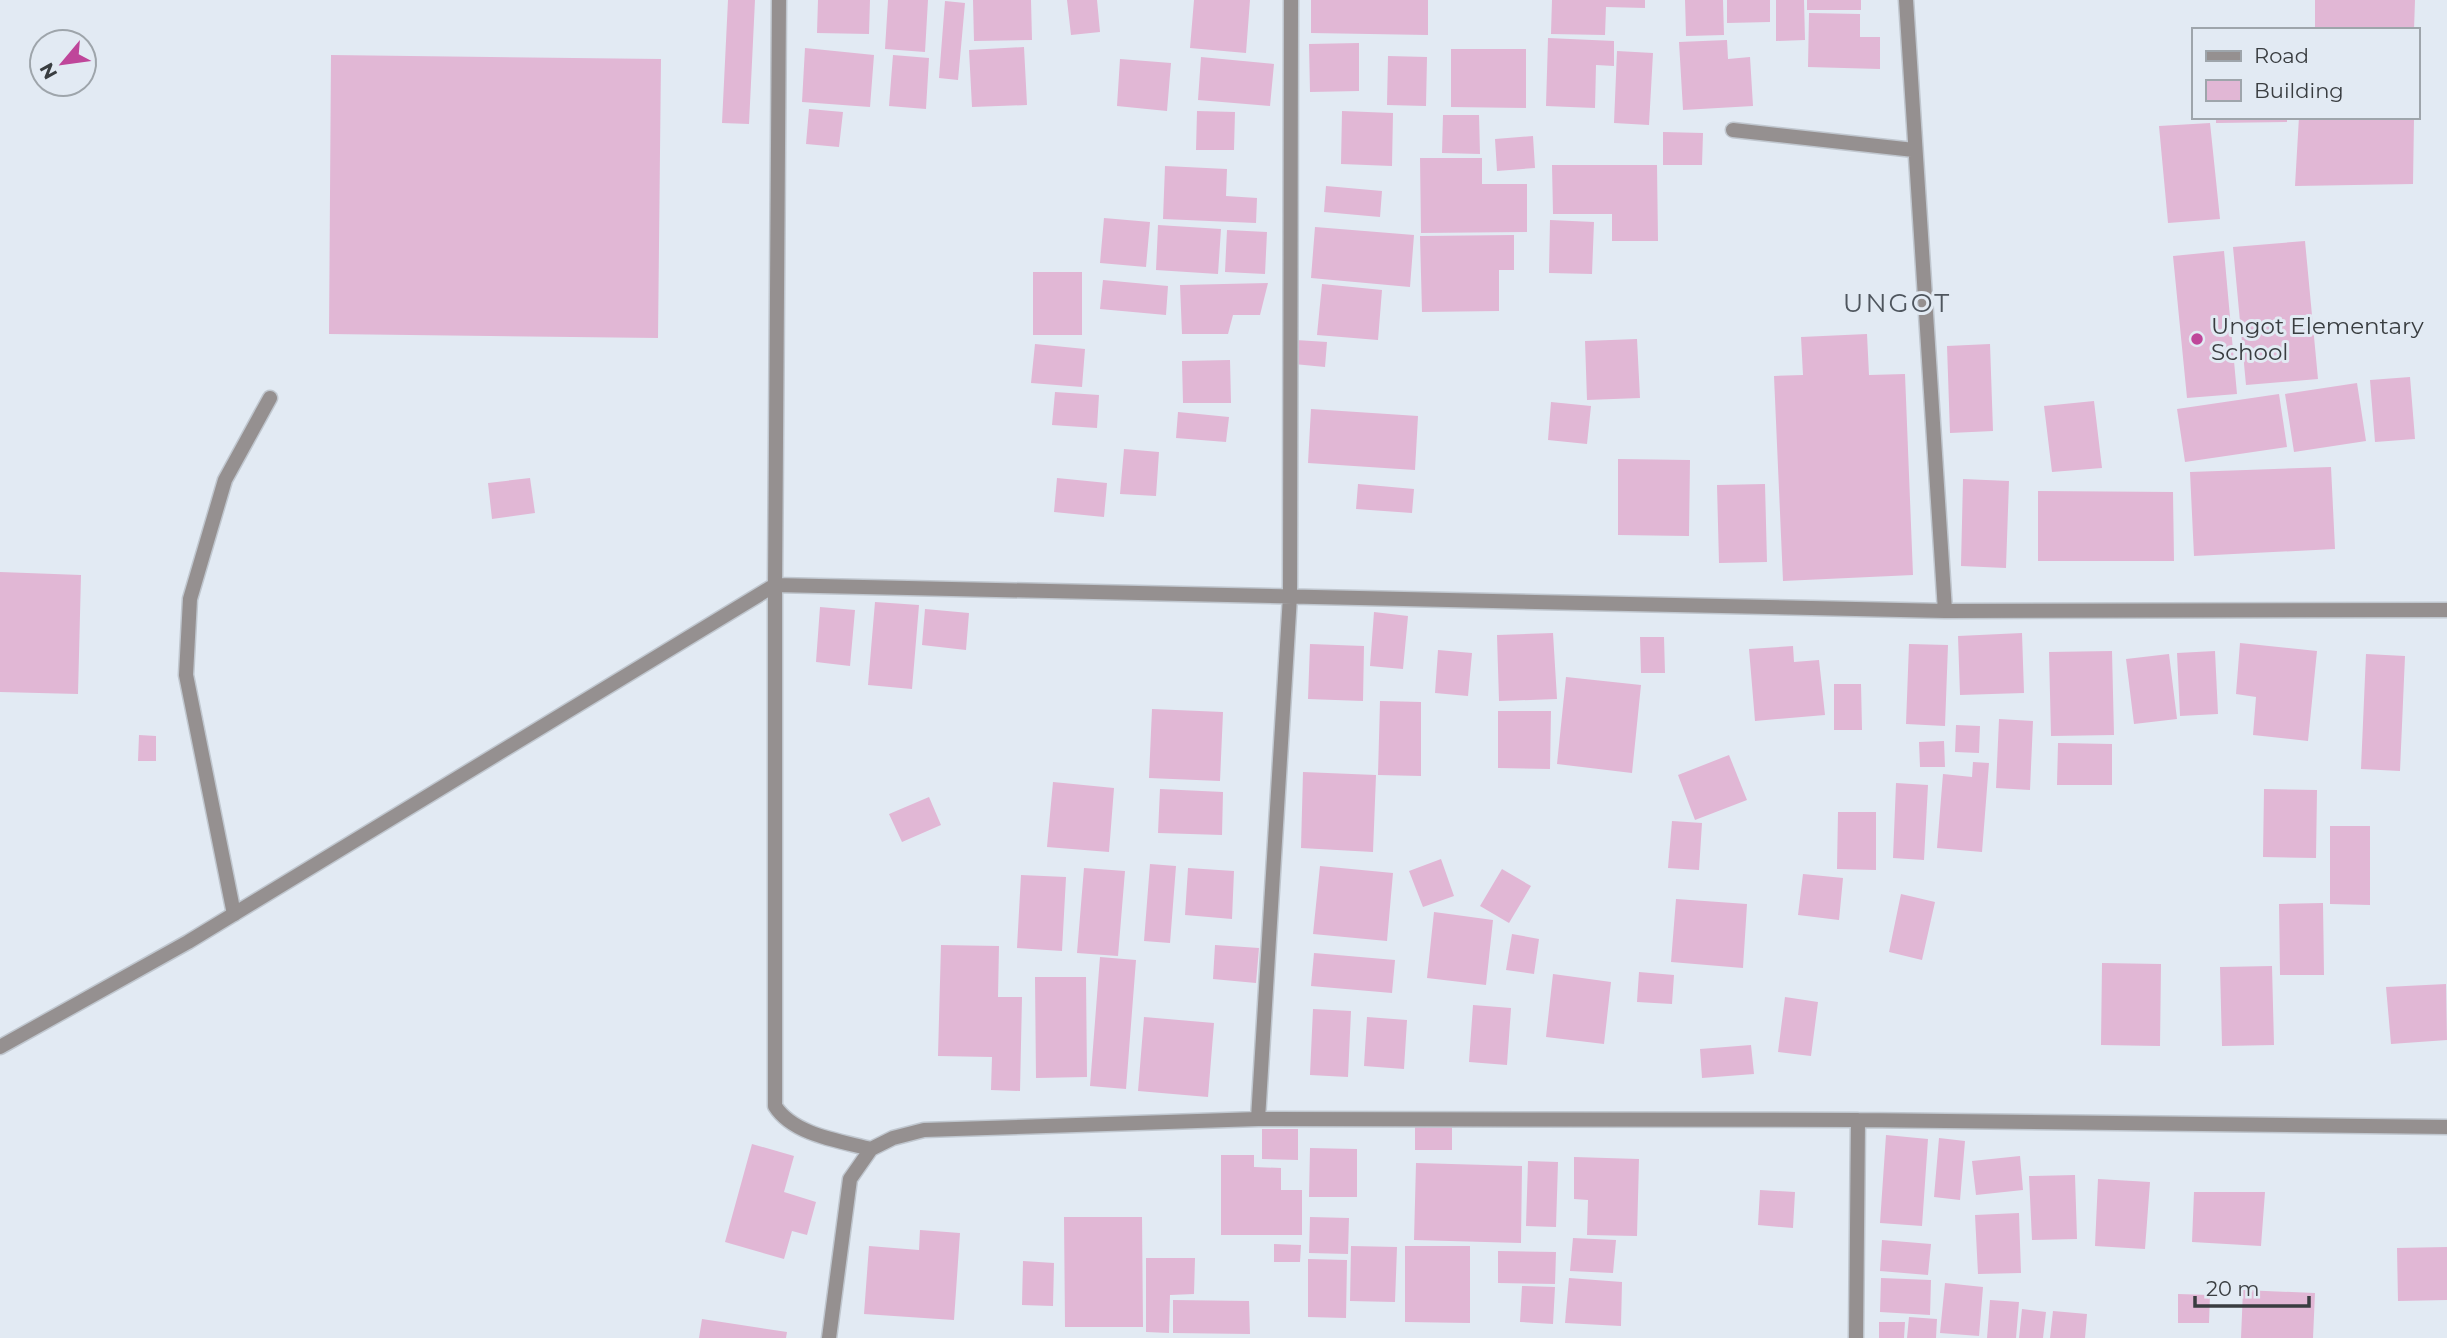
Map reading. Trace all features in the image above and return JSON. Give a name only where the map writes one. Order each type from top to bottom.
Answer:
[{"type":"street","points":[[779,0],[775,1106],[782,1117],[813,1133],[871,1149]]},
{"type":"street","points":[[1258,1119],[1290,596],[1291,0]]},
{"type":"street","points":[[1906,0],[1945,611]]},
{"type":"street","points":[[1733,130],[1914,150]]},
{"type":"street","points":[[234,914],[186,675],[190,599],[225,480],[270,398]]},
{"type":"street","points":[[0,1047],[188,942],[775,585],[1945,611],[2447,610]]},
{"type":"street","points":[[829,1338],[850,1180],[871,1149],[893,1138],[924,1130],[1258,1119],[1858,1120],[2447,1126]]},
{"type":"street","points":[[1856,1338],[1858,1120]]},
{"type":"building","points":[[728,0],[755,0],[749,124],[722,123]]},
{"type":"building","points":[[818,0],[870,0],[869,34],[817,33]]},
{"type":"building","points":[[888,0],[928,0],[925,52],[885,49]]},
{"type":"building","points":[[973,0],[1031,0],[1032,40],[974,41]]},
{"type":"building","points":[[1067,0],[1097,0],[1100,32],[1071,35]]},
{"type":"building","points":[[1194,0],[1250,0],[1246,53],[1190,48]]},
{"type":"building","points":[[1311,0],[1428,0],[1428,35],[1311,33]]},
{"type":"building","points":[[1552,0],[1645,0],[1645,8],[1606,7],[1605,35],[1551,34]]},
{"type":"building","points":[[1685,0],[1723,0],[1724,35],[1686,36]]},
{"type":"building","points":[[1727,0],[1770,0],[1770,22],[1727,23]]},
{"type":"building","points":[[1776,0],[1804,0],[1805,40],[1776,41]]},
{"type":"building","points":[[1807,0],[1861,0],[1861,10],[1807,10]]},
{"type":"building","points":[[2315,0],[2415,0],[2414,28],[2315,28]]},
{"type":"building","points":[[945,1],[965,3],[958,80],[939,78]]},
{"type":"building","points":[[1809,13],[1860,14],[1860,37],[1880,37],[1880,69],[1808,67]]},
{"type":"building","points":[[1548,38],[1614,41],[1614,66],[1596,65],[1595,108],[1546,106]]},
{"type":"building","points":[[1727,40],[1728,59],[1750,57],[1753,106],[1683,110],[1679,42]]},
{"type":"building","points":[[1359,43],[1359,91],[1310,92],[1309,44]]},
{"type":"building","points":[[1024,47],[1027,105],[972,107],[969,50]]},
{"type":"building","points":[[805,48],[874,55],[870,107],[802,102]]},
{"type":"building","points":[[1451,49],[1526,49],[1526,108],[1451,107]]},
{"type":"building","points":[[1617,51],[1653,53],[1649,125],[1614,123]]},
{"type":"building","points":[[331,55],[661,59],[658,338],[329,334]]},
{"type":"building","points":[[893,55],[929,58],[926,109],[889,106]]},
{"type":"building","points":[[1388,56],[1427,57],[1426,106],[1387,105]]},
{"type":"building","points":[[1201,57],[1274,64],[1270,106],[1198,100]]},
{"type":"building","points":[[1120,59],[1171,63],[1167,111],[1117,106]]},
{"type":"building","points":[[809,109],[843,112],[839,147],[806,144]]},
{"type":"building","points":[[1197,111],[1235,112],[1234,150],[1196,150]]},
{"type":"building","points":[[1342,111],[1393,113],[1392,166],[1341,164]]},
{"type":"building","points":[[1443,115],[1479,115],[1480,154],[1442,153]]},
{"type":"building","points":[[2216,119],[2287,119],[2287,122],[2216,123]]},
{"type":"building","points":[[2299,119],[2414,119],[2413,184],[2295,186]]},
{"type":"building","points":[[2210,123],[2220,219],[2168,223],[2159,126]]},
{"type":"building","points":[[1663,132],[1703,133],[1702,165],[1663,165]]},
{"type":"building","points":[[1533,136],[1535,168],[1497,171],[1495,139]]},
{"type":"building","points":[[1420,158],[1482,158],[1482,184],[1527,184],[1527,232],[1421,233]]},
{"type":"building","points":[[1552,165],[1657,165],[1658,241],[1612,241],[1612,214],[1553,214]]},
{"type":"building","points":[[1165,166],[1227,169],[1226,196],[1257,198],[1256,223],[1163,219]]},
{"type":"building","points":[[1326,186],[1382,191],[1380,217],[1324,212]]},
{"type":"building","points":[[1104,218],[1150,222],[1146,267],[1100,263]]},
{"type":"building","points":[[1550,220],[1594,222],[1592,274],[1549,273]]},
{"type":"building","points":[[1158,225],[1221,229],[1218,274],[1156,270]]},
{"type":"building","points":[[1315,227],[1414,235],[1410,287],[1311,278]]},
{"type":"building","points":[[1227,230],[1267,232],[1265,274],[1225,272]]},
{"type":"building","points":[[1514,235],[1514,270],[1499,270],[1499,311],[1422,312],[1420,236]]},
{"type":"building","points":[[2305,241],[2318,379],[2246,385],[2233,247]]},
{"type":"building","points":[[2224,251],[2237,394],[2187,398],[2173,256]]},
{"type":"building","points":[[1033,272],[1082,272],[1082,335],[1033,335]]},
{"type":"building","points":[[1103,280],[1168,286],[1166,315],[1100,309]]},
{"type":"building","points":[[1268,283],[1260,315],[1233,315],[1228,334],[1182,334],[1180,285]]},
{"type":"building","points":[[1322,284],[1382,290],[1378,340],[1317,335]]},
{"type":"building","points":[[1867,334],[1869,375],[1905,374],[1913,575],[1783,581],[1774,376],[1803,375],[1801,337]]},
{"type":"building","points":[[1637,339],[1640,398],[1587,400],[1585,341]]},
{"type":"building","points":[[1296,340],[1327,342],[1325,367],[1294,364]]},
{"type":"building","points":[[1035,344],[1085,349],[1082,387],[1031,383]]},
{"type":"building","points":[[1990,344],[1993,431],[1950,433],[1947,346]]},
{"type":"building","points":[[1230,360],[1231,403],[1183,403],[1182,361]]},
{"type":"building","points":[[2410,377],[2415,439],[2375,442],[2370,380]]},
{"type":"building","points":[[2357,383],[2366,441],[2294,452],[2285,394]]},
{"type":"building","points":[[1055,392],[1099,395],[1097,428],[1052,425]]},
{"type":"building","points":[[2279,394],[2287,447],[2185,462],[2177,409]]},
{"type":"building","points":[[2094,401],[2102,468],[2052,472],[2044,406]]},
{"type":"building","points":[[1551,402],[1591,406],[1587,444],[1548,440]]},
{"type":"building","points":[[1311,409],[1418,416],[1415,470],[1308,463]]},
{"type":"building","points":[[1178,412],[1229,417],[1226,442],[1176,438]]},
{"type":"building","points":[[1124,449],[1159,452],[1156,496],[1120,494]]},
{"type":"building","points":[[1618,459],[1690,460],[1689,536],[1618,535]]},
{"type":"building","points":[[2331,467],[2335,549],[2194,556],[2190,472]]},
{"type":"building","points":[[530,478],[535,513],[492,519],[488,483]]},
{"type":"building","points":[[1057,478],[1107,483],[1104,517],[1054,512]]},
{"type":"building","points":[[1963,479],[2009,481],[2006,568],[1961,566]]},
{"type":"building","points":[[1358,484],[1414,489],[1412,513],[1356,509]]},
{"type":"building","points":[[1765,484],[1767,562],[1719,563],[1717,485]]},
{"type":"building","points":[[2038,491],[2173,492],[2174,561],[2038,561]]},
{"type":"building","points":[[0,572],[81,575],[78,694],[0,692]]},
{"type":"building","points":[[875,602],[919,605],[912,689],[868,685]]},
{"type":"building","points":[[820,607],[855,610],[850,666],[816,662]]},
{"type":"building","points":[[925,609],[969,613],[966,650],[922,645]]},
{"type":"building","points":[[1374,612],[1408,616],[1403,669],[1370,666]]},
{"type":"building","points":[[1553,633],[1557,699],[1499,701],[1497,635]]},
{"type":"building","points":[[2022,633],[2024,693],[1960,695],[1958,636]]},
{"type":"building","points":[[1640,637],[1664,637],[1665,673],[1641,673]]},
{"type":"building","points":[[2240,643],[2317,651],[2308,741],[2253,735],[2256,697],[2236,694]]},
{"type":"building","points":[[1310,644],[1364,646],[1363,701],[1308,699]]},
{"type":"building","points":[[1909,644],[1948,645],[1945,726],[1906,724]]},
{"type":"building","points":[[1793,646],[1794,662],[1819,660],[1825,715],[1755,721],[1749,649]]},
{"type":"building","points":[[1438,650],[1472,653],[1468,696],[1435,693]]},
{"type":"building","points":[[2112,651],[2114,735],[2051,736],[2049,652]]},
{"type":"building","points":[[2215,651],[2218,714],[2180,716],[2177,653]]},
{"type":"building","points":[[2169,654],[2177,719],[2134,724],[2126,659]]},
{"type":"building","points":[[2366,654],[2405,656],[2400,771],[2361,769]]},
{"type":"building","points":[[1566,677],[1641,685],[1632,773],[1557,764]]},
{"type":"building","points":[[1834,684],[1861,684],[1862,730],[1834,730]]},
{"type":"building","points":[[1380,701],[1421,702],[1421,776],[1378,775]]},
{"type":"building","points":[[1152,709],[1223,712],[1220,781],[1149,778]]},
{"type":"building","points":[[1498,711],[1551,711],[1550,769],[1498,768]]},
{"type":"building","points":[[1999,719],[2033,721],[2030,790],[1996,788]]},
{"type":"building","points":[[1956,725],[1980,726],[1979,753],[1955,752]]},
{"type":"building","points":[[139,735],[156,736],[156,761],[138,761]]},
{"type":"building","points":[[1944,741],[1945,767],[1920,767],[1919,742]]},
{"type":"building","points":[[2058,743],[2112,744],[2112,785],[2057,785]]},
{"type":"building","points":[[1729,755],[1747,800],[1695,820],[1678,775]]},
{"type":"building","points":[[1973,762],[1989,763],[1982,852],[1937,848],[1943,774],[1972,777]]},
{"type":"building","points":[[1303,772],[1376,775],[1373,852],[1301,848]]},
{"type":"building","points":[[1053,782],[1114,788],[1109,852],[1047,847]]},
{"type":"building","points":[[1896,783],[1928,785],[1924,860],[1893,858]]},
{"type":"building","points":[[1160,789],[1223,792],[1222,835],[1158,833]]},
{"type":"building","points":[[2264,789],[2317,790],[2316,858],[2263,857]]},
{"type":"building","points":[[929,797],[941,825],[902,842],[889,814]]},
{"type":"building","points":[[1838,812],[1876,812],[1876,870],[1837,869]]},
{"type":"building","points":[[1672,821],[1702,823],[1699,870],[1668,868]]},
{"type":"building","points":[[2330,826],[2370,826],[2370,905],[2330,904]]},
{"type":"building","points":[[1441,859],[1454,896],[1423,907],[1409,871]]},
{"type":"building","points":[[1150,864],[1176,866],[1170,943],[1144,941]]},
{"type":"building","points":[[1320,866],[1393,873],[1387,941],[1313,934]]},
{"type":"building","points":[[1084,868],[1125,871],[1118,956],[1077,953]]},
{"type":"building","points":[[1188,868],[1234,871],[1232,919],[1185,915]]},
{"type":"building","points":[[1502,869],[1531,886],[1509,923],[1480,906]]},
{"type":"building","points":[[1803,874],[1843,878],[1839,920],[1798,915]]},
{"type":"building","points":[[1021,875],[1066,877],[1062,951],[1017,948]]},
{"type":"building","points":[[1901,894],[1935,902],[1922,960],[1889,952]]},
{"type":"building","points":[[1676,899],[1747,904],[1743,968],[1671,962]]},
{"type":"building","points":[[2323,903],[2324,975],[2280,975],[2279,904]]},
{"type":"building","points":[[1434,912],[1493,920],[1486,985],[1427,978]]},
{"type":"building","points":[[1512,934],[1539,939],[1534,974],[1506,970]]},
{"type":"building","points":[[941,945],[999,946],[998,997],[1022,997],[1020,1091],[991,1090],[992,1057],[938,1056]]},
{"type":"building","points":[[1215,945],[1259,948],[1256,983],[1213,979]]},
{"type":"building","points":[[1314,953],[1395,960],[1392,993],[1311,986]]},
{"type":"building","points":[[1100,957],[1136,960],[1126,1089],[1090,1086]]},
{"type":"building","points":[[2102,963],[2161,964],[2160,1046],[2101,1045]]},
{"type":"building","points":[[2272,966],[2274,1045],[2222,1046],[2220,967]]},
{"type":"building","points":[[1639,972],[1674,975],[1672,1004],[1637,1002]]},
{"type":"building","points":[[1553,974],[1611,982],[1604,1044],[1546,1037]]},
{"type":"building","points":[[1035,977],[1086,977],[1087,1077],[1036,1078]]},
{"type":"building","points":[[2446,984],[2447,1040],[2391,1044],[2386,987]]},
{"type":"building","points":[[1785,997],[1818,1002],[1811,1056],[1778,1052]]},
{"type":"building","points":[[1473,1005],[1511,1008],[1507,1065],[1469,1062]]},
{"type":"building","points":[[1313,1009],[1351,1011],[1348,1077],[1310,1075]]},
{"type":"building","points":[[1144,1017],[1214,1023],[1208,1097],[1138,1091]]},
{"type":"building","points":[[1367,1017],[1407,1020],[1404,1069],[1364,1066]]},
{"type":"building","points":[[1751,1045],[1754,1074],[1702,1078],[1700,1049]]},
{"type":"building","points":[[1415,1124],[1452,1124],[1452,1150],[1415,1150]]},
{"type":"building","points":[[1262,1129],[1298,1129],[1298,1160],[1262,1159]]},
{"type":"building","points":[[1886,1135],[1928,1139],[1922,1226],[1880,1223]]},
{"type":"building","points":[[1939,1138],[1965,1141],[1960,1200],[1934,1197]]},
{"type":"building","points":[[752,1144],[794,1156],[784,1192],[816,1202],[807,1235],[792,1231],[784,1259],[725,1242]]},
{"type":"building","points":[[1310,1148],[1357,1149],[1357,1197],[1309,1197]]},
{"type":"building","points":[[1221,1155],[1254,1155],[1254,1167],[1281,1168],[1281,1190],[1302,1190],[1302,1235],[1221,1235]]},
{"type":"building","points":[[2020,1156],[2023,1190],[1976,1195],[1972,1161]]},
{"type":"building","points":[[1574,1157],[1639,1159],[1637,1236],[1587,1235],[1588,1200],[1574,1199]]},
{"type":"building","points":[[1528,1161],[1558,1162],[1556,1227],[1526,1226]]},
{"type":"building","points":[[1416,1163],[1522,1166],[1521,1243],[1414,1240]]},
{"type":"building","points":[[2075,1175],[2077,1239],[2032,1240],[2029,1176]]},
{"type":"building","points":[[2098,1179],[2150,1182],[2145,1249],[2095,1246]]},
{"type":"building","points":[[1760,1190],[1795,1192],[1793,1228],[1758,1225]]},
{"type":"building","points":[[2194,1192],[2265,1192],[2261,1246],[2192,1242]]},
{"type":"building","points":[[2019,1213],[2021,1273],[1978,1274],[1975,1215]]},
{"type":"building","points":[[1064,1217],[1142,1217],[1143,1327],[1065,1327]]},
{"type":"building","points":[[1310,1217],[1349,1218],[1348,1254],[1309,1253]]},
{"type":"building","points":[[920,1230],[960,1233],[954,1320],[864,1314],[869,1246],[919,1250]]},
{"type":"building","points":[[1573,1238],[1616,1240],[1613,1273],[1570,1271]]},
{"type":"building","points":[[1882,1240],[1931,1244],[1928,1275],[1880,1271]]},
{"type":"building","points":[[1274,1244],[1301,1245],[1300,1262],[1274,1262]]},
{"type":"building","points":[[1351,1246],[1397,1247],[1395,1302],[1350,1301]]},
{"type":"building","points":[[1405,1246],[1470,1246],[1470,1323],[1405,1322]]},
{"type":"building","points":[[2447,1247],[2447,1300],[2398,1301],[2397,1248]]},
{"type":"building","points":[[1498,1251],[1556,1252],[1555,1284],[1498,1283]]},
{"type":"building","points":[[1146,1258],[1195,1258],[1194,1294],[1170,1295],[1169,1333],[1146,1332]]},
{"type":"building","points":[[1308,1259],[1347,1260],[1346,1318],[1308,1317]]},
{"type":"building","points":[[1023,1261],[1054,1263],[1053,1306],[1022,1305]]},
{"type":"building","points":[[1569,1278],[1622,1282],[1621,1326],[1565,1323]]},
{"type":"building","points":[[1881,1278],[1931,1280],[1930,1315],[1880,1312]]},
{"type":"building","points":[[1945,1283],[1983,1287],[1979,1336],[1940,1333]]},
{"type":"building","points":[[1522,1286],[1555,1287],[1553,1324],[1520,1322]]},
{"type":"building","points":[[2243,1290],[2315,1293],[2313,1338],[2241,1338]]},
{"type":"building","points":[[2178,1294],[2210,1295],[2209,1323],[2178,1323]]},
{"type":"building","points":[[1173,1300],[1249,1301],[1250,1334],[1173,1333]]},
{"type":"building","points":[[1990,1300],[2019,1302],[2016,1338],[1987,1338]]},
{"type":"building","points":[[2022,1309],[2046,1312],[2043,1338],[2019,1338]]},
{"type":"building","points":[[2053,1311],[2087,1314],[2085,1338],[2050,1338]]},
{"type":"building","points":[[1909,1317],[1937,1319],[1936,1338],[1907,1338]]},
{"type":"building","points":[[702,1319],[787,1332],[786,1338],[699,1338]]},
{"type":"building","points":[[1879,1322],[1905,1322],[1904,1338],[1879,1338]]},
{"type":"place","name":"Ungot Elementary School","points":[[2197,339]]},
{"type":"district","name":"UNGOT","points":[[1897,303]]}]
